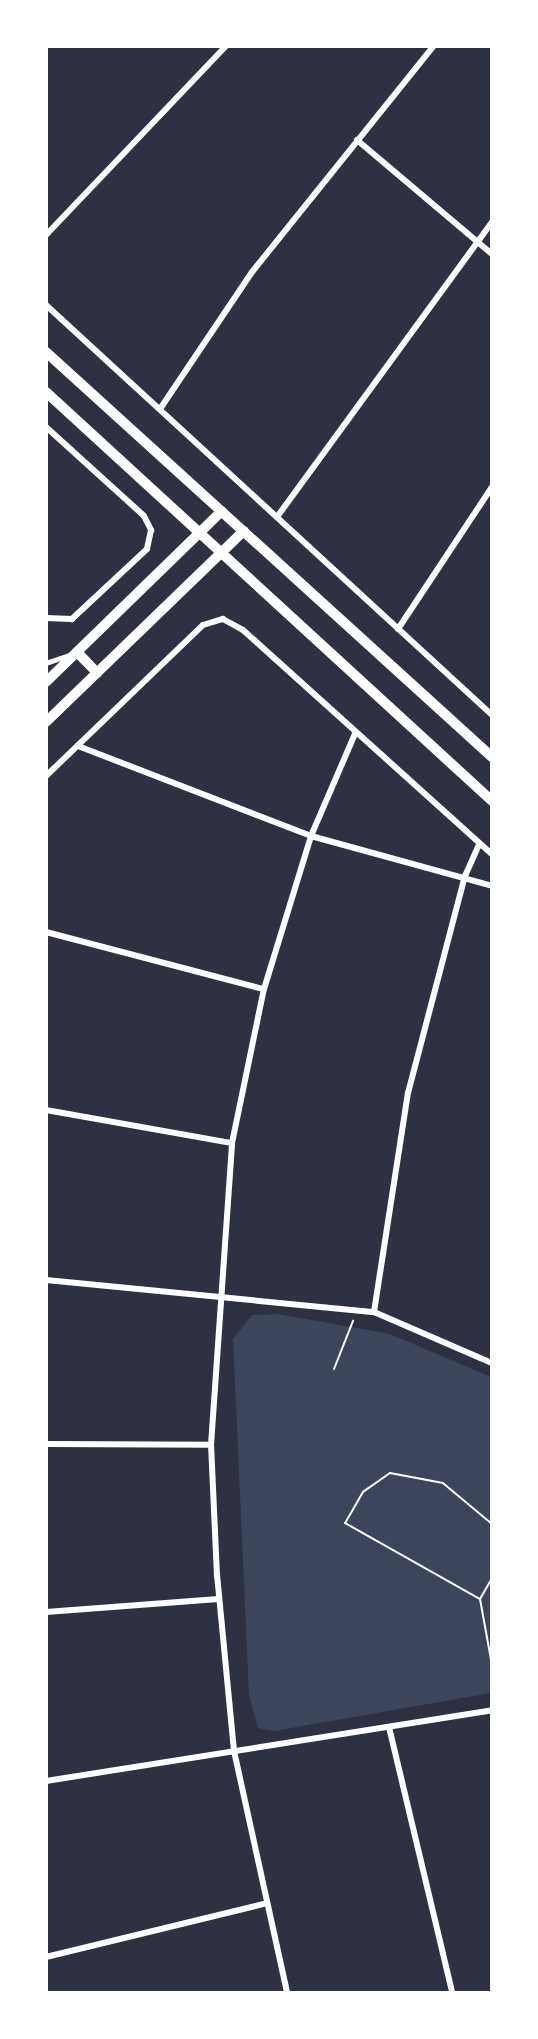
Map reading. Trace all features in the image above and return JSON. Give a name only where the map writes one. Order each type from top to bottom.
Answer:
[{"type":"street","points":[[46,235],[226,46]]},
{"type":"street","points":[[160,410],[252,272],[434,46]]},
{"type":"street","points":[[357,140],[492,254]]},
{"type":"street","points":[[277,517],[475,240],[492,222]]},
{"type":"street","points":[[46,305],[492,715]]},
{"type":"street","points":[[46,352],[492,757]]},
{"type":"street","points":[[46,392],[492,801]]},
{"type":"street","points":[[46,427],[144,516],[151,530],[147,549],[72,619],[50,619]]},
{"type":"street","points":[[398,629],[492,487]]},
{"type":"street","points":[[46,681],[222,511]]},
{"type":"street","points":[[46,722],[244,531]]},
{"type":"street","points":[[46,776],[203,626],[223,619],[243,630],[355,734],[492,854]]},
{"type":"street","points":[[77,652],[97,673]]},
{"type":"street","points":[[287,1992],[264,1904],[234,1751],[219,1599],[211,1445],[219,1295],[232,1143],[264,989],[311,836],[355,734]]},
{"type":"street","points":[[78,746],[311,836],[465,876],[492,886]]},
{"type":"street","points":[[374,1312],[408,1093],[465,876],[479,845]]},
{"type":"street","points":[[46,932],[264,989]]},
{"type":"street","points":[[46,1110],[232,1143]]},
{"type":"street","points":[[46,1280],[219,1295],[374,1312],[492,1363]]},
{"type":"street","points":[[46,1444],[211,1445]]},
{"type":"street","points":[[46,1612],[219,1599]]},
{"type":"street","points":[[46,1781],[492,1710]]},
{"type":"street","points":[[389,1727],[422,1884],[453,1992]]},
{"type":"street","points":[[46,1957],[264,1904]]},
{"type":"lane","points":[[46,663],[77,652]]},
{"type":"path","points":[[334,1369],[357,1310]]},
{"type":"path","points":[[480,1599],[345,1522],[363,1492],[390,1473],[443,1483],[492,1524]]},
{"type":"path","points":[[492,1578],[480,1599],[492,1665]]},
{"type":"shaded area","points":[[278,1314],[390,1334],[491,1377],[491,1693],[274,1731],[258,1728],[249,1695],[233,1339],[252,1315]]}]
